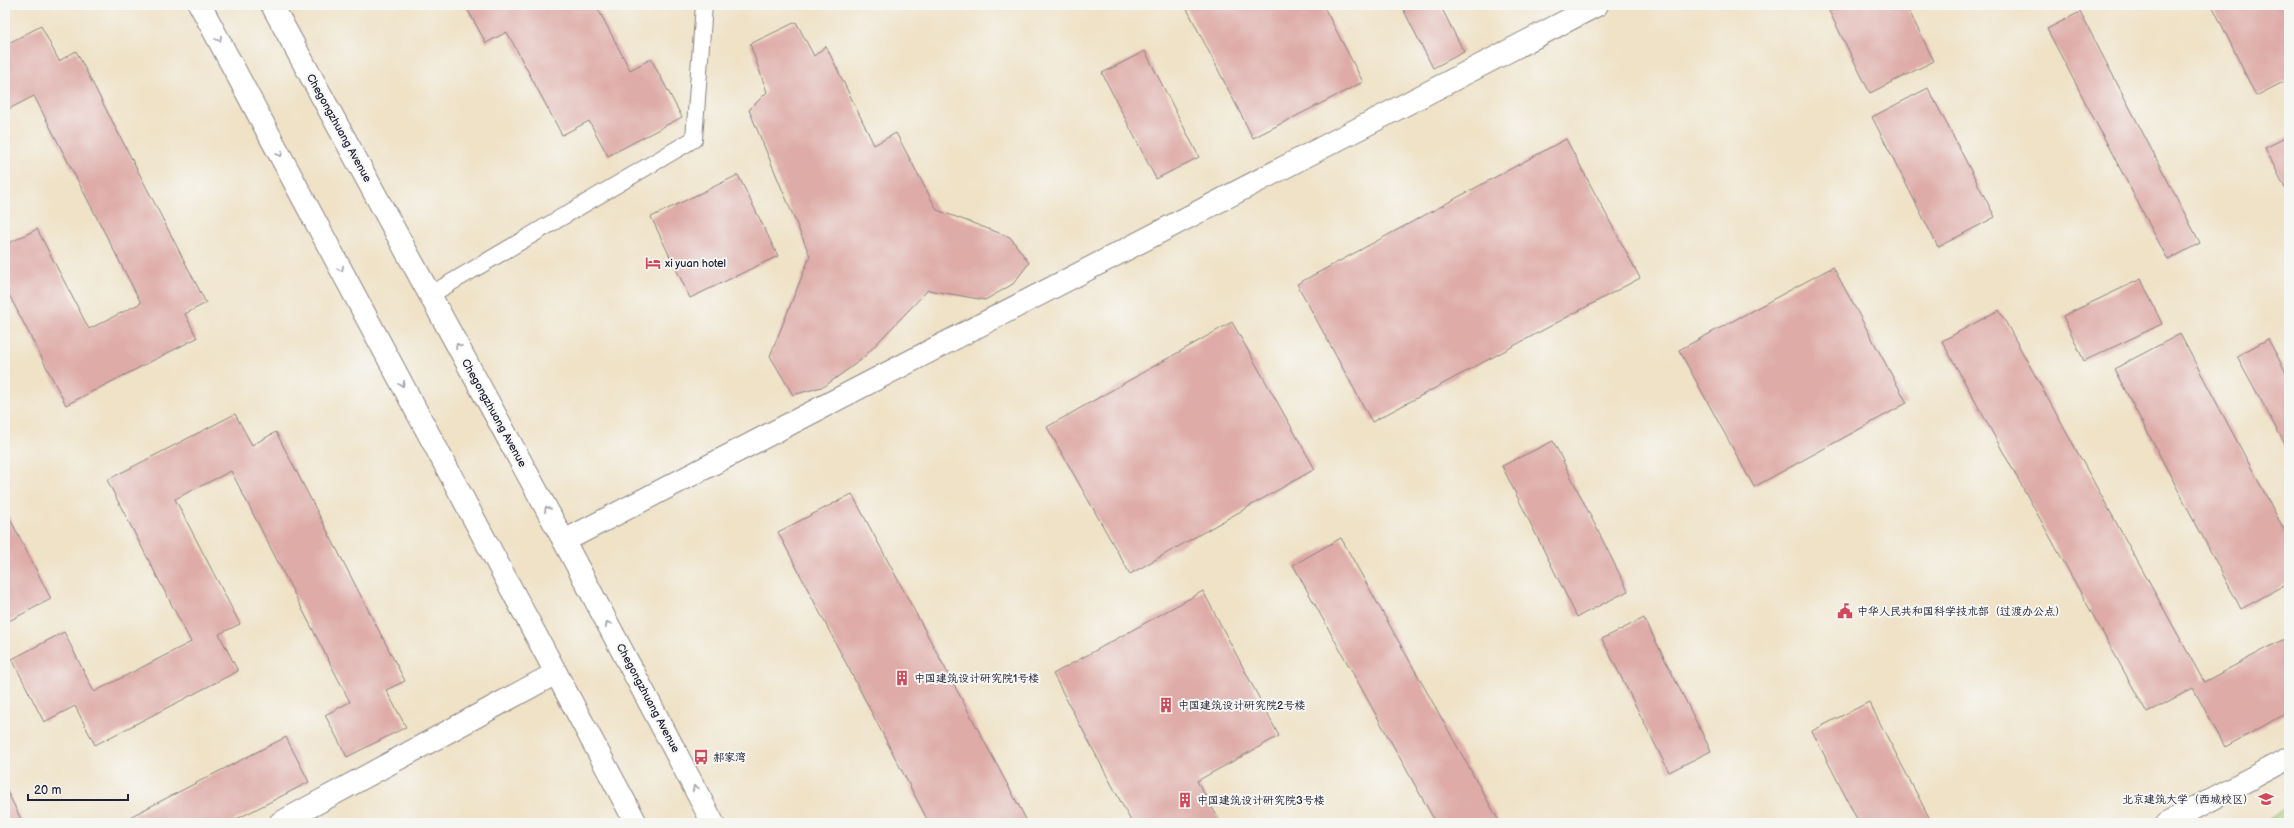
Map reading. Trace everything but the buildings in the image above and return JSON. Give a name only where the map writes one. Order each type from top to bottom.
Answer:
[{"type":"main road","points":[[200,5],[636,823]]},
{"type":"main road","name":"Chegongzhuang Avenue","points":[[272,5],[564,541],[713,823]]},
{"type":"main road","points":[[564,541],[1597,5]]},
{"type":"main road","points":[[280,823],[556,674]]},
{"type":"main road","points":[[2167,823],[2289,758]]},
{"type":"lane","points":[[430,295],[694,139],[704,5]]},
{"type":"green space","points":[[2289,806],[2289,823],[2262,823]]},
{"type":"place","name":"xi yuan hotel","points":[[653,263]]},
{"type":"place","name":"中华人民共和国科学技术部（过渡办公点）","points":[[1845,611]]},
{"type":"place","name":"中国建筑设计研究院1号楼","points":[[902,678]]},
{"type":"place","name":"中国建筑设计研究院2号楼","points":[[1166,705]]},
{"type":"place","name":"郝家湾","points":[[701,757]]},
{"type":"place","name":"北京建筑大学（西城校区）","points":[[2266,799]]},
{"type":"place","name":"中国建筑设计研究院3号楼","points":[[1185,800]]}]
